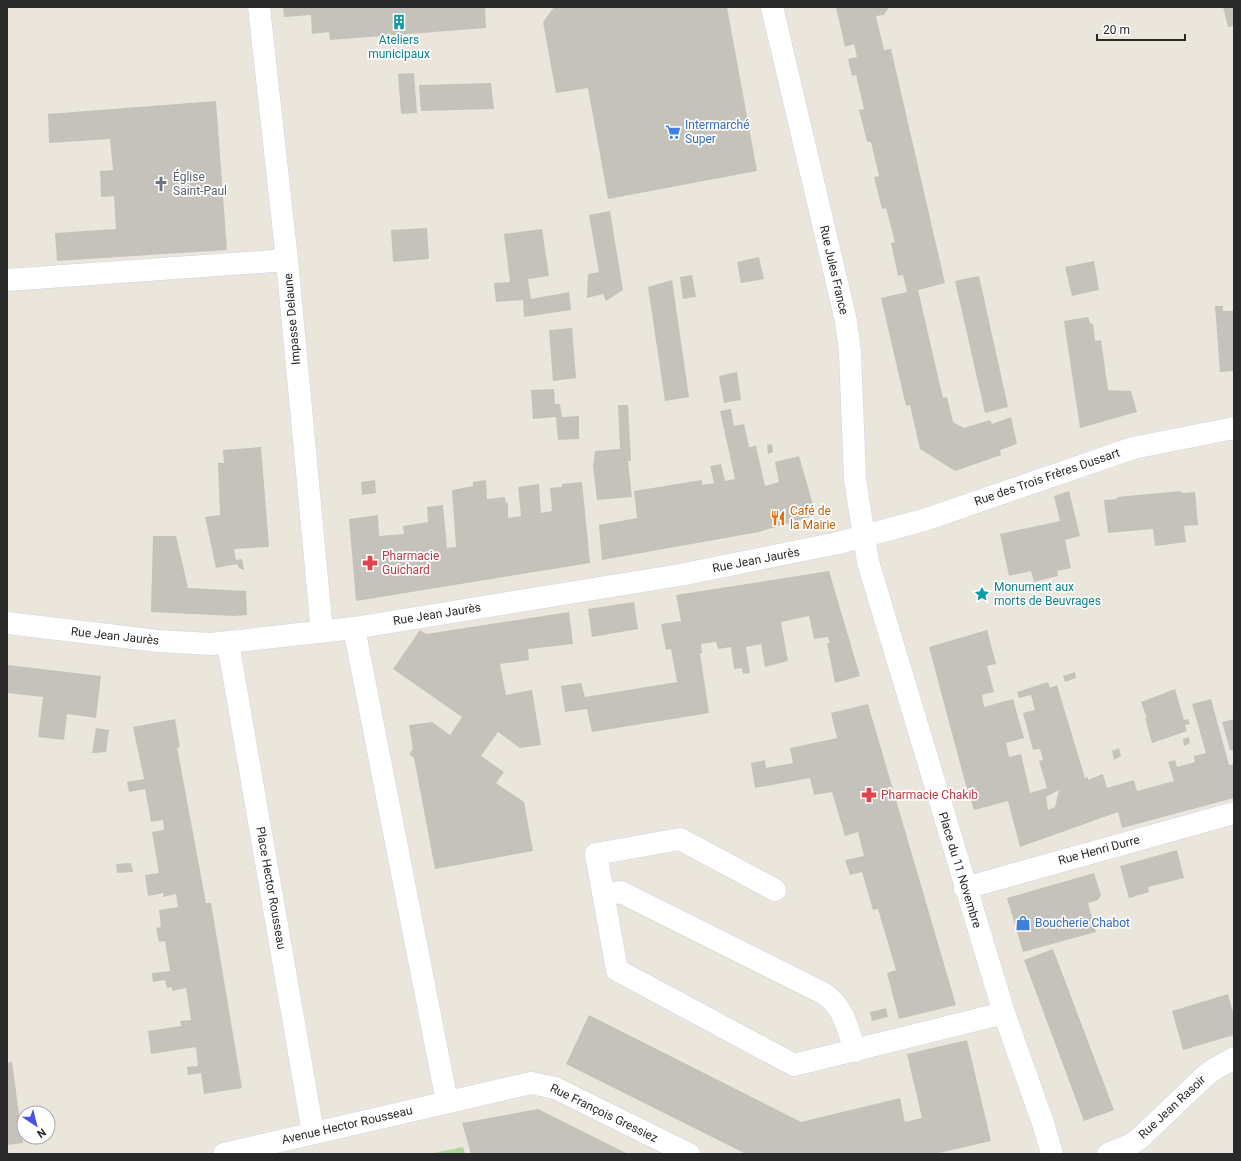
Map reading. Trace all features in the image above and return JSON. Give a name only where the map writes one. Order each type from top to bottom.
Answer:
[{"type":"street","name":"Impasse Delaune","points":[[259,7],[287,260],[322,632]]},
{"type":"street","name":"Rue Jules France","points":[[772,7],[846,321],[850,352],[855,479],[863,537]]},
{"type":"street","points":[[7,280],[287,260]]},
{"type":"street","name":"Rue des Trois Frères Dussart","points":[[863,537],[942,514],[1127,450],[1170,439],[1234,428]]},
{"type":"street","name":"Rue Jean Jaurès","points":[[7,623],[176,643],[228,643],[354,628],[686,574],[863,537]]},
{"type":"street","name":"Place du 11 Novembre","points":[[863,537],[873,581],[965,888],[1004,1013],[1043,1122],[1052,1154]]},
{"type":"street","points":[[354,628],[447,1102]]},
{"type":"street","name":"Place Hector Rousseau","points":[[228,643],[313,1133]]},
{"type":"street","name":"Rue Henri Durre","points":[[965,888],[1234,813]]},
{"type":"street","points":[[775,890],[680,839],[596,854],[617,970],[794,1064],[855,1051],[1004,1013]]},
{"type":"street","points":[[604,895],[621,892],[823,993],[833,1000],[842,1012],[855,1051]]},
{"type":"street","name":"Rue Jean Rasoir","points":[[1108,1154],[1130,1145],[1140,1138],[1204,1077],[1234,1058]]},
{"type":"street","name":"Rue François Gressiez","points":[[447,1102],[518,1084],[543,1084],[555,1088],[689,1154]]},
{"type":"street","name":"Avenue Hector Rousseau","points":[[224,1154],[447,1102]]},
{"type":"green space","points":[[463,1147],[465,1154],[430,1154]]},
{"type":"building","name":"Ateliers municipaux","points":[[283,7],[485,7],[486,28],[330,40],[329,32],[312,34],[311,15],[284,17]]},
{"type":"building","name":"Intermarché Super","points":[[554,7],[727,7],[757,171],[608,199],[588,88],[556,93],[543,22]]},
{"type":"building","points":[[836,7],[889,7],[884,15],[876,16],[884,50],[891,49],[945,283],[918,290],[943,398],[947,397],[953,422],[964,428],[990,420],[992,424],[1011,417],[1017,444],[1000,450],[1001,455],[955,471],[920,449],[910,405],[906,406],[881,298],[907,292],[903,275],[898,276],[891,243],[895,242],[886,208],[882,209],[874,177],[879,176],[871,142],[867,142],[859,110],[864,109],[856,75],[852,76],[848,59],[857,57],[854,44],[845,47]]},
{"type":"building","points":[[1223,7],[1234,7],[1234,26],[1228,27]]},
{"type":"building","points":[[414,73],[417,113],[401,114],[398,74]]},
{"type":"building","points":[[491,83],[494,109],[421,111],[419,85]]},
{"type":"building","name":"Église Saint-Paul","points":[[216,101],[227,250],[57,261],[55,233],[116,229],[114,196],[101,197],[100,171],[113,170],[110,139],[49,143],[48,114]]},
{"type":"building","points":[[610,211],[623,290],[606,301],[603,294],[587,298],[588,274],[599,272],[589,215]]},
{"type":"building","points":[[427,228],[429,259],[393,262],[391,230]]},
{"type":"building","points":[[542,229],[549,276],[528,279],[531,299],[569,292],[571,310],[524,317],[523,300],[496,302],[494,283],[510,282],[504,234]]},
{"type":"building","points":[[759,257],[764,279],[741,283],[737,262]]},
{"type":"building","points":[[1094,261],[1099,290],[1072,296],[1065,267]]},
{"type":"building","points":[[692,275],[696,297],[683,299],[680,277]]},
{"type":"building","points":[[979,276],[1008,407],[985,413],[955,281]]},
{"type":"building","points":[[672,280],[689,397],[665,401],[648,287]]},
{"type":"building","points":[[1215,306],[1223,306],[1223,311],[1233,311],[1234,371],[1220,372]]},
{"type":"building","points":[[1088,317],[1090,323],[1093,324],[1095,341],[1101,340],[1108,390],[1131,391],[1137,412],[1080,428],[1064,321]]},
{"type":"building","points":[[572,328],[576,378],[553,381],[549,330]]},
{"type":"building","points":[[737,372],[741,400],[724,403],[719,376]]},
{"type":"building","points":[[554,389],[555,404],[560,404],[562,417],[579,416],[579,439],[558,440],[556,417],[533,419],[531,390]]},
{"type":"building","points":[[618,405],[628,405],[631,461],[628,461],[632,497],[597,500],[593,466],[595,451],[620,449]]},
{"type":"building","points":[[731,409],[734,426],[744,424],[749,447],[756,446],[765,486],[779,482],[775,462],[799,456],[816,515],[759,532],[602,560],[599,525],[637,518],[634,491],[702,480],[702,485],[714,483],[710,466],[721,464],[725,481],[735,479],[720,411]]},
{"type":"building","points":[[772,444],[773,452],[768,454],[767,445]]},
{"type":"building","points":[[261,447],[269,547],[234,549],[236,560],[242,559],[244,570],[239,568],[237,564],[216,568],[205,517],[220,515],[218,463],[224,463],[223,450]]},
{"type":"building","points":[[375,480],[376,493],[362,495],[361,482]]},
{"type":"building","points":[[486,480],[487,499],[505,497],[506,503],[508,503],[508,518],[521,516],[518,487],[539,484],[541,513],[552,511],[550,488],[562,487],[562,484],[582,482],[590,563],[356,601],[349,519],[378,515],[379,536],[404,534],[403,526],[428,522],[427,507],[443,505],[447,548],[456,547],[452,490],[473,486],[473,482]]},
{"type":"building","points":[[1069,491],[1080,536],[1065,540],[1071,568],[1057,571],[1058,576],[1034,582],[1031,571],[1009,576],[1000,534],[1060,521],[1054,496]]},
{"type":"building","points":[[1181,491],[1181,493],[1195,492],[1198,525],[1184,526],[1186,542],[1155,546],[1153,529],[1108,533],[1104,500],[1117,499],[1117,497]]},
{"type":"building","points":[[153,536],[176,536],[188,588],[246,591],[247,615],[233,616],[151,612]]},
{"type":"building","points":[[829,571],[860,676],[835,683],[827,643],[830,643],[828,637],[814,639],[809,616],[781,622],[788,661],[765,667],[761,644],[746,647],[750,673],[743,674],[742,668],[734,669],[731,647],[718,649],[716,642],[701,644],[702,653],[700,653],[709,713],[592,732],[587,709],[565,712],[561,686],[581,683],[585,697],[677,682],[671,649],[666,650],[661,624],[681,621],[676,595]]},
{"type":"building","points":[[634,602],[638,629],[592,637],[588,609]]},
{"type":"building","points":[[569,612],[573,644],[528,649],[529,660],[500,664],[506,695],[532,690],[541,745],[520,748],[498,732],[481,756],[504,772],[496,783],[524,802],[533,851],[435,869],[414,758],[409,754],[413,749],[409,725],[432,722],[450,735],[462,717],[393,669],[420,630],[426,634]]},
{"type":"building","points":[[987,630],[996,664],[987,666],[994,692],[982,695],[984,707],[1013,699],[1024,738],[1006,743],[1009,757],[1021,754],[1030,793],[1047,788],[1039,761],[1043,760],[1040,749],[1033,750],[1023,713],[1035,710],[1031,695],[1019,698],[1017,692],[1048,682],[1050,688],[1057,685],[1085,778],[1088,777],[1088,780],[1103,774],[1107,788],[1134,780],[1137,791],[1174,781],[1168,762],[1175,760],[1177,767],[1195,762],[1194,756],[1206,753],[1192,704],[1211,699],[1229,765],[1234,764],[1234,798],[1122,828],[1118,812],[1020,847],[1008,801],[974,810],[965,782],[929,647]],"holes":[[[1059,790],[1055,807],[1048,810],[1046,797]]]},
{"type":"building","points":[[7,665],[101,676],[96,718],[67,714],[64,740],[38,737],[43,697],[7,693]]},
{"type":"building","points":[[1075,672],[1076,678],[1065,682],[1063,676]]},
{"type":"building","points":[[1175,689],[1184,720],[1188,719],[1190,724],[1185,725],[1187,731],[1152,743],[1145,718],[1147,718],[1141,702]]},
{"type":"building","points":[[868,704],[956,1005],[899,1019],[887,973],[896,970],[878,909],[873,910],[862,872],[850,875],[845,860],[864,856],[858,832],[845,836],[832,792],[814,795],[810,778],[755,788],[751,763],[765,760],[766,768],[793,763],[790,748],[837,738],[831,713]]},
{"type":"building","points":[[175,719],[180,748],[177,747],[206,903],[211,903],[242,1088],[204,1094],[201,1073],[188,1075],[187,1067],[198,1066],[196,1047],[151,1054],[148,1031],[181,1026],[180,1021],[191,1020],[186,988],[172,991],[172,987],[167,988],[165,980],[153,982],[152,973],[170,971],[165,941],[159,942],[156,928],[161,927],[159,910],[178,907],[176,894],[163,897],[163,893],[148,896],[145,875],[159,873],[152,832],[164,830],[163,820],[151,822],[145,789],[129,792],[127,782],[144,779],[133,727]]},
{"type":"building","points":[[1234,719],[1234,750],[1230,750],[1222,722]]},
{"type":"building","points":[[96,728],[109,730],[106,752],[92,753]]},
{"type":"building","points":[[1189,737],[1190,743],[1184,746],[1183,739]]},
{"type":"building","points":[[1119,748],[1121,756],[1114,760],[1112,751]]},
{"type":"building","points":[[1177,850],[1184,878],[1148,887],[1149,892],[1129,898],[1120,866]]},
{"type":"building","points":[[131,863],[133,872],[117,873],[116,864]]},
{"type":"building","points":[[1094,873],[1101,895],[1098,900],[1088,903],[1096,932],[1023,952],[1007,898]]},
{"type":"building","points":[[1053,949],[1114,1110],[1084,1121],[1024,960]]},
{"type":"building","points":[[1228,994],[1234,1016],[1234,1035],[1183,1050],[1172,1011]]},
{"type":"building","points":[[886,1008],[888,1017],[872,1021],[870,1012]]},
{"type":"building","points":[[589,1015],[801,1122],[900,1098],[905,1122],[922,1118],[907,1054],[967,1040],[991,1141],[935,1154],[746,1154],[566,1064]]},
{"type":"building","points":[[12,1062],[18,1105],[16,1105],[16,1144],[7,1145],[7,1063]]},
{"type":"building","points":[[538,1109],[628,1154],[471,1154],[462,1123]]},
{"type":"place","name":"Ateliers municipaux","points":[[399,22]]},
{"type":"place","name":"Intermarché Super","points":[[673,132]]},
{"type":"place","name":"Église Saint-Paul","points":[[161,184]]},
{"type":"place","name":"Café de la Mairie","points":[[778,518]]},
{"type":"place","name":"Pharmacie Guichard","points":[[370,563]]},
{"type":"place","name":"Monument aux morts de Beuvrages","points":[[982,594]]},
{"type":"place","name":"Pharmacie Chakib","points":[[869,795]]},
{"type":"place","name":"Boucherie Chabot","points":[[1023,923]]}]
